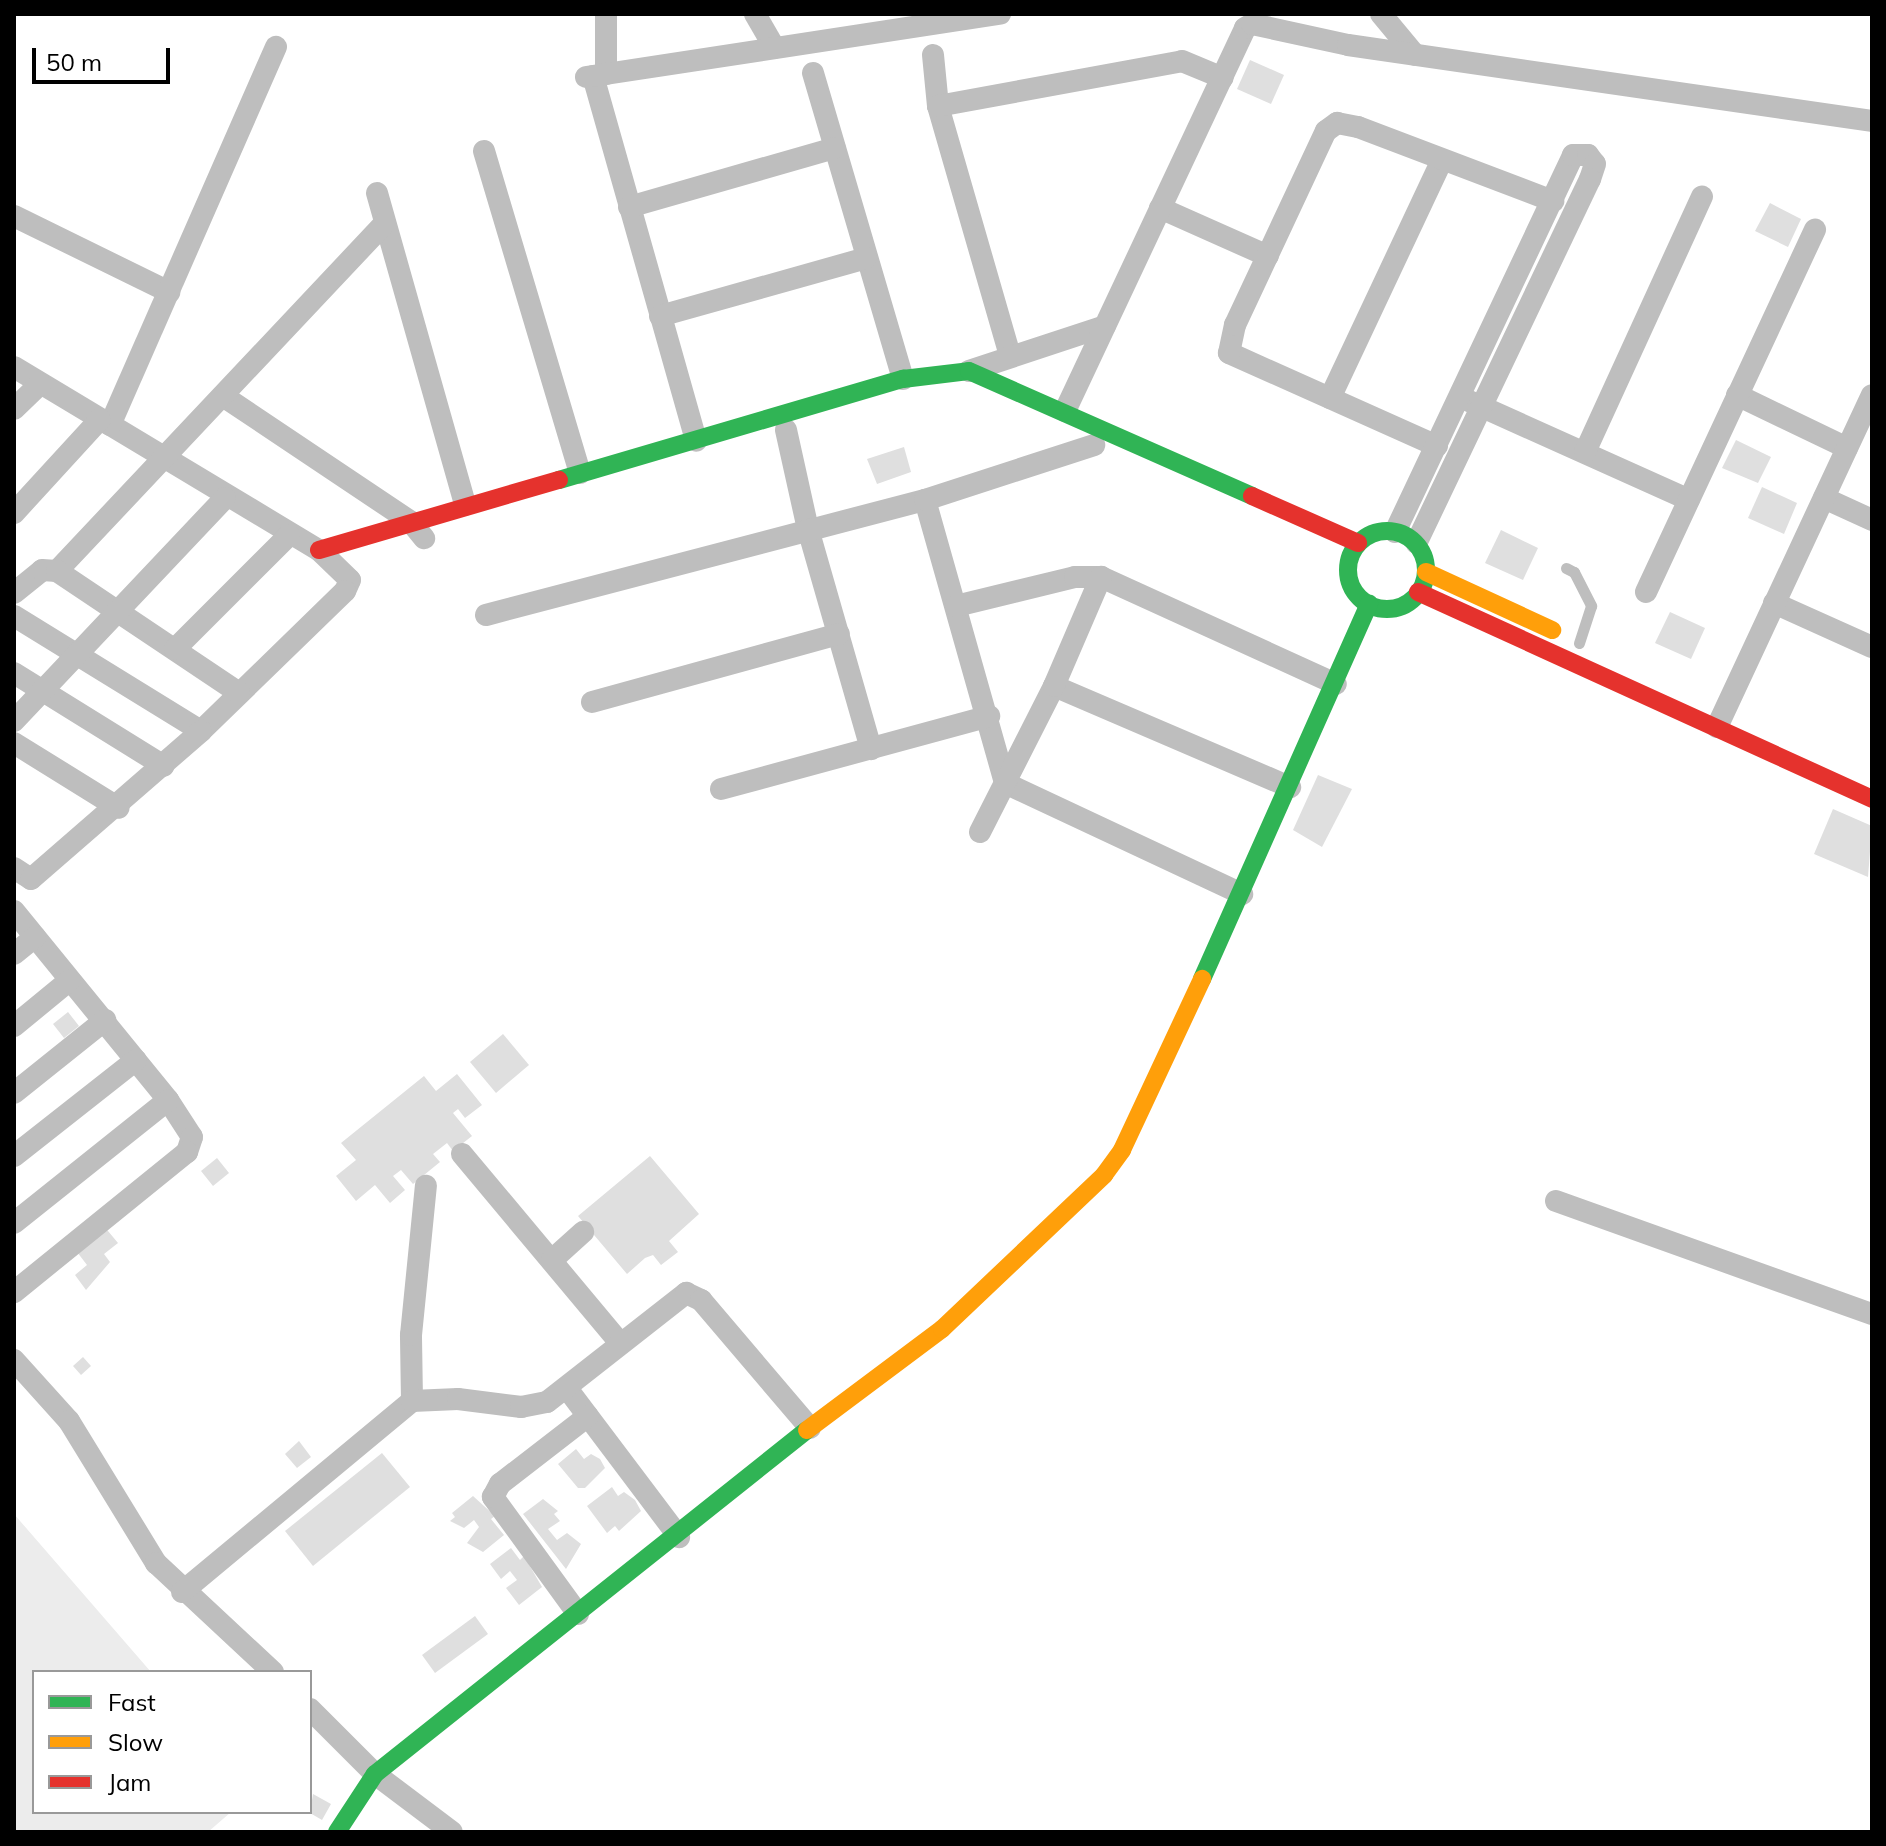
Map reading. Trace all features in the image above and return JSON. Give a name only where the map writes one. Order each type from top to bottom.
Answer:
[{"type":"street","points":[[606,14],[595,75],[696,441]]},
{"type":"street","points":[[755,14],[775,48]]},
{"type":"street","points":[[595,75],[1000,14]]},
{"type":"street","points":[[1381,14],[1415,55]]},
{"type":"street","points":[[1065,411],[1223,78],[1248,17],[1415,55],[1872,121]]},
{"type":"street","points":[[14,513],[105,422],[169,292],[276,47]]},
{"type":"street","points":[[933,55],[938,106],[1010,355]]},
{"type":"street","points":[[938,106],[1182,61],[1223,78]]},
{"type":"street","points":[[813,73],[903,379]]},
{"type":"street","points":[[1437,446],[1229,353],[1235,325],[1330,127],[1358,127],[1553,201]]},
{"type":"street","points":[[629,207],[835,148]]},
{"type":"street","points":[[484,151],[580,473]]},
{"type":"street","points":[[1395,532],[1573,155],[1583,152],[1593,159],[1584,193],[1416,543]]},
{"type":"street","points":[[1330,398],[1442,160]]},
{"type":"street","points":[[377,193],[465,505]]},
{"type":"street","points":[[1585,452],[1702,196]]},
{"type":"street","points":[[1160,208],[1268,256]]},
{"type":"street","points":[[14,216],[169,292]]},
{"type":"street","points":[[57,571],[161,457],[223,396],[385,223]]},
{"type":"street","points":[[1646,592],[1815,230]]},
{"type":"street","points":[[660,316],[866,258]]},
{"type":"street","points":[[327,557],[966,381],[1010,355],[1105,326]]},
{"type":"street","points":[[14,367],[225,498],[327,557],[350,580],[345,591],[119,808],[20,880]]},
{"type":"street","points":[[417,530],[465,505],[936,371],[1065,411],[1358,543]]},
{"type":"street","points":[[966,381],[1094,445],[1349,561]]},
{"type":"street","points":[[14,409],[40,384]]},
{"type":"street","points":[[1737,395],[1847,448]]},
{"type":"street","points":[[1721,718],[1872,395]]},
{"type":"street","points":[[223,396],[417,530]]},
{"type":"street","points":[[1461,397],[1689,500]]},
{"type":"street","points":[[786,430],[808,529],[871,749]]},
{"type":"street","points":[[486,615],[925,500],[1094,445]]},
{"type":"street","points":[[14,721],[225,498]]},
{"type":"street","points":[[1824,498],[1872,520]]},
{"type":"street","points":[[925,500],[989,716],[1005,783]]},
{"type":"street","points":[[1395,532],[1416,543],[1426,572],[1418,592],[1399,607],[1369,604],[1354,590],[1349,561],[1358,543],[1375,533],[1395,532]]},
{"type":"street","points":[[175,649],[289,535]]},
{"type":"street","points":[[14,593],[42,570],[57,571],[239,693]]},
{"type":"street","points":[[1426,572],[1586,646]]},
{"type":"street","points":[[956,606],[1075,577],[1101,577],[1336,684]]},
{"type":"street","points":[[980,832],[1054,686],[1101,577]]},
{"type":"street","points":[[1418,592],[1872,779]]},
{"type":"street","points":[[1774,603],[1872,647]]},
{"type":"street","points":[[337,1832],[375,1774],[679,1537],[810,1428],[942,1329],[1104,1175],[1122,1150],[1242,894],[1369,604]]},
{"type":"street","points":[[14,616],[201,731]]},
{"type":"street","points":[[592,702],[839,634]]},
{"type":"street","points":[[14,673],[164,766]]},
{"type":"street","points":[[1646,673],[1721,718],[1872,799]]},
{"type":"street","points":[[1054,686],[1290,787]]},
{"type":"street","points":[[721,789],[989,716]]},
{"type":"street","points":[[14,743],[119,808]]},
{"type":"street","points":[[1005,783],[1242,894]]},
{"type":"street","points":[[14,911],[105,1020],[190,1130],[187,1152],[14,1292]]},
{"type":"street","points":[[14,954],[35,937]]},
{"type":"street","points":[[14,1026],[70,980]]},
{"type":"street","points":[[14,1093],[105,1020]]},
{"type":"street","points":[[14,1156],[136,1060]]},
{"type":"street","points":[[14,1223],[168,1100]]},
{"type":"street","points":[[462,1154],[620,1343]]},
{"type":"street","points":[[412,1401],[411,1335],[426,1186]]},
{"type":"street","points":[[1556,1201],[1872,1314]]},
{"type":"street","points":[[552,1260],[583,1232]]},
{"type":"street","points":[[182,1592],[412,1401],[458,1399],[521,1407],[547,1402],[569,1391],[620,1343],[678,1296],[695,1295],[810,1428]]},
{"type":"street","points":[[14,1360],[69,1421],[135,1532],[182,1592],[271,1670]]},
{"type":"street","points":[[569,1391],[679,1537]]},
{"type":"street","points":[[578,1614],[493,1497],[500,1484],[588,1416]]},
{"type":"street","points":[[312,1711],[375,1774],[452,1832]]},
{"type":"lane","points":[[1566,568],[1579,581],[1591,606],[1586,646]]},
{"type":"shaded area","points":[[14,1514],[149,1670],[32,1670],[32,1814],[229,1814],[208,1832],[14,1832]]},
{"type":"building","points":[[1250,60],[1284,75],[1271,104],[1237,89]]},
{"type":"building","points":[[1770,203],[1801,219],[1788,247],[1755,231]]},
{"type":"building","points":[[1736,440],[1771,457],[1758,483],[1722,468]]},
{"type":"building","points":[[904,447],[911,472],[877,484],[867,459]]},
{"type":"building","points":[[1762,487],[1797,503],[1784,534],[1748,518]]},
{"type":"building","points":[[1501,530],[1538,548],[1523,580],[1485,563]]},
{"type":"building","points":[[1670,612],[1705,628],[1691,659],[1655,643]]},
{"type":"building","points":[[1318,775],[1352,789],[1322,847],[1293,830]]},
{"type":"building","points":[[1833,809],[1872,826],[1868,877],[1814,854]]},
{"type":"building","points":[[68,1012],[79,1026],[64,1038],[53,1024]]},
{"type":"building","points":[[503,1034],[529,1065],[496,1093],[470,1062]]},
{"type":"building","points":[[457,1074],[482,1105],[465,1118],[458,1109],[453,1113],[472,1136],[453,1151],[447,1143],[433,1154],[440,1162],[413,1184],[401,1170],[393,1176],[405,1190],[390,1203],[375,1185],[356,1201],[336,1176],[356,1160],[341,1143],[424,1076],[436,1091]]},
{"type":"building","points":[[650,1156],[699,1214],[669,1241],[678,1252],[661,1265],[653,1255],[645,1258],[627,1274],[578,1216]]},
{"type":"building","points":[[217,1158],[229,1173],[213,1186],[201,1171]]},
{"type":"building","points":[[103,1225],[118,1243],[104,1254],[110,1262],[86,1290],[75,1275],[87,1265],[74,1248]]},
{"type":"building","points":[[83,1357],[91,1366],[81,1375],[73,1366]]},
{"type":"building","points":[[299,1441],[311,1457],[297,1468],[285,1454]]},
{"type":"building","points":[[576,1449],[584,1459],[591,1454],[600,1459],[605,1468],[585,1488],[578,1488],[558,1464]]},
{"type":"building","points":[[382,1453],[410,1487],[313,1566],[285,1531]]},
{"type":"building","points":[[612,1487],[618,1496],[624,1492],[635,1500],[641,1511],[619,1531],[615,1526],[607,1533],[587,1506]]},
{"type":"building","points":[[473,1496],[495,1516],[491,1519],[504,1535],[483,1552],[467,1543],[479,1527],[474,1520],[464,1528],[450,1521],[455,1517],[452,1513]]},
{"type":"building","points":[[543,1499],[558,1511],[554,1514],[560,1521],[548,1529],[557,1540],[567,1533],[581,1544],[566,1569],[523,1514]]},
{"type":"building","points":[[511,1548],[520,1560],[524,1556],[542,1587],[519,1605],[506,1588],[517,1580],[510,1571],[501,1579],[490,1564]]},
{"type":"building","points":[[475,1616],[488,1634],[435,1673],[422,1655]]},
{"type":"building","points":[[313,1794],[331,1804],[322,1820],[312,1814]]},
{"type":"traffic: fast","points":[[559,480],[903,379],[969,371],[1252,496]]},
{"type":"traffic: fast","points":[[1387,531],[1402,534],[1414,543],[1423,555],[1426,570],[1423,585],[1414,597],[1402,606],[1387,609],[1372,606],[1360,597],[1351,585],[1348,570],[1351,555],[1360,543],[1372,534],[1387,531]]},
{"type":"traffic: fast","points":[[1202,979],[1369,604]]},
{"type":"traffic: fast","points":[[337,1832],[375,1774],[807,1430]]},
{"type":"traffic: slow","points":[[1426,572],[1552,630]]},
{"type":"traffic: slow","points":[[807,1430],[942,1329],[1104,1175],[1122,1150],[1202,979]]},
{"type":"traffic: jam","points":[[319,550],[559,480]]},
{"type":"traffic: jam","points":[[1252,496],[1358,543]]},
{"type":"traffic: jam","points":[[1418,592],[1872,799]]}]
